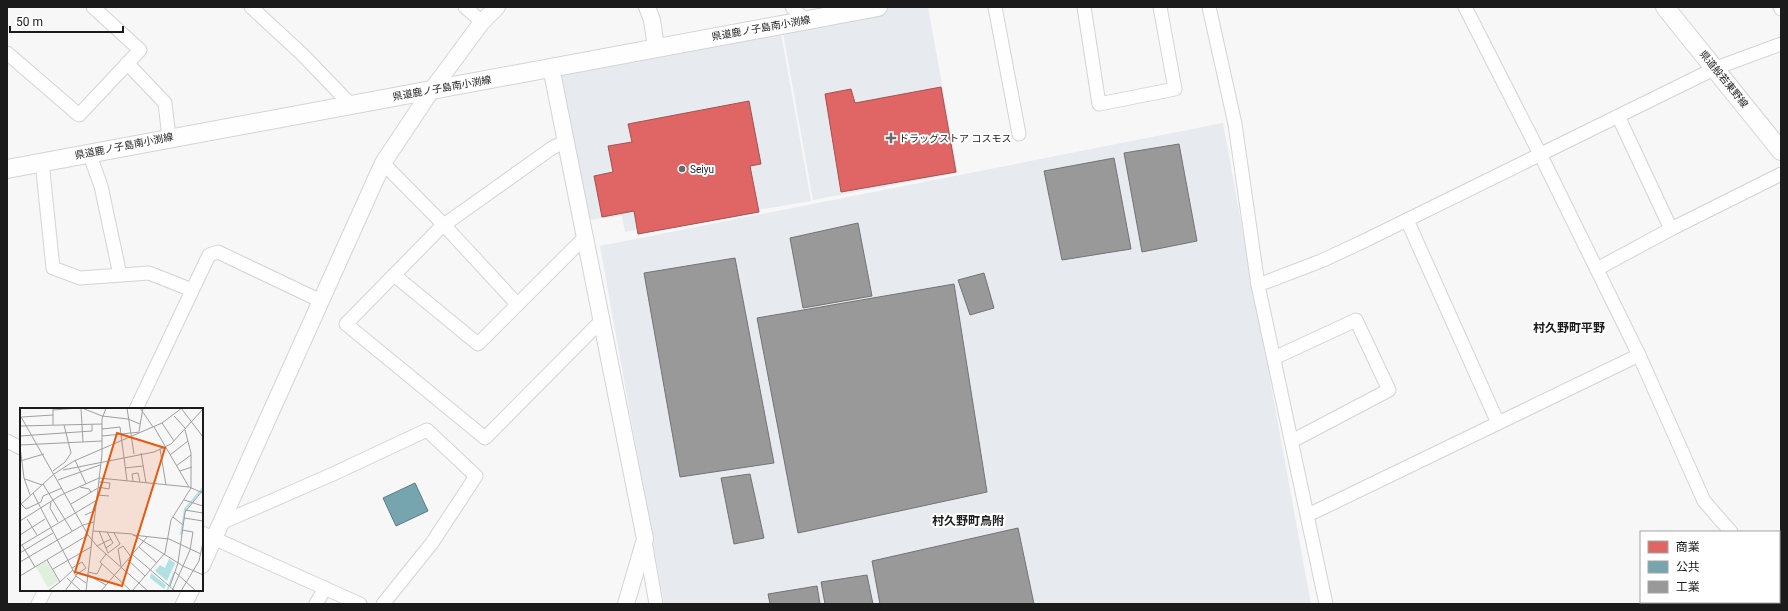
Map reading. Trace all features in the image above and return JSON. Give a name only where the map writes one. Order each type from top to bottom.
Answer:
[{"type":"main road","name":"県道鹿ノ子島南小渕線","points":[[7,169],[350,104],[431,91],[656,47],[878,7]]},
{"type":"main road","name":"県道般若東野線","points":[[1665,7],[1716,68],[1781,151]]},
{"type":"street","points":[[7,53],[79,115],[140,50],[93,7]]},
{"type":"street","points":[[251,7],[303,55],[350,104]]},
{"type":"street","points":[[465,7],[482,22]]},
{"type":"street","points":[[203,560],[208,536],[221,523],[383,163],[431,91],[482,22],[497,7]]},
{"type":"street","points":[[647,7],[652,20],[656,47]]},
{"type":"street","points":[[792,7],[805,20]]},
{"type":"street","points":[[995,7],[1019,134]]},
{"type":"street","points":[[1084,7],[1099,104],[1175,89],[1160,7]]},
{"type":"street","points":[[1209,7],[1235,124],[1258,285],[1326,604]]},
{"type":"street","points":[[1465,7],[1597,269],[1639,356],[1704,501],[1730,531]]},
{"type":"street","points":[[1258,285],[1321,261],[1716,68],[1781,44]]},
{"type":"street","points":[[127,64],[166,103],[169,138]]},
{"type":"street","points":[[551,67],[645,539],[655,599]]},
{"type":"street","points":[[1618,116],[1671,229]]},
{"type":"street","points":[[566,141],[552,148],[444,225],[346,324],[485,438],[602,320]]},
{"type":"street","points":[[89,153],[101,186],[120,275]]},
{"type":"street","points":[[42,162],[53,268],[80,278],[149,273],[192,290]]},
{"type":"street","points":[[383,163],[444,225],[517,304]]},
{"type":"street","points":[[1597,269],[1671,229],[1781,174]]},
{"type":"street","points":[[1407,220],[1498,423]]},
{"type":"street","points":[[394,276],[478,344],[585,237]]},
{"type":"street","points":[[136,408],[209,255],[218,252],[321,302]]},
{"type":"street","points":[[1274,358],[1356,320],[1389,390],[1292,441]]},
{"type":"street","points":[[1308,515],[1639,356]]},
{"type":"street","points":[[221,523],[326,478],[427,430],[476,476],[432,543],[383,604]]},
{"type":"street","points":[[7,442],[20,448]]},
{"type":"street","points":[[208,536],[360,604]]},
{"type":"street","points":[[626,604],[645,539]]},
{"type":"street","points":[[633,579],[655,599]]},
{"type":"street","points":[[316,604],[325,588]]},
{"type":"street","points":[[38,604],[44,591]]},
{"type":"street","points":[[184,604],[190,591]]},
{"type":"shaded area","points":[[892,7],[928,7],[958,173],[813,200],[782,27]]},
{"type":"shaded area","points":[[780,28],[811,201],[625,232],[622,216],[587,220],[558,71]]},
{"type":"shaded area","points":[[1223,123],[1311,604],[664,604],[600,246]]},
{"type":"building: 商業","name":"ドラッグストア コスモス","points":[[941,87],[956,172],[841,192],[825,94],[851,89],[855,103]]},
{"type":"building: 商業","name":"Seiyu","points":[[749,101],[761,164],[750,166],[759,212],[638,234],[634,211],[602,217],[594,176],[613,172],[608,146],[632,142],[628,124]]},
{"type":"building: 公共","points":[[415,483],[428,511],[396,526],[383,498]]},
{"type":"building: 工業","points":[[1179,144],[1197,241],[1142,252],[1124,153]]},
{"type":"building: 工業","points":[[1114,158],[1131,249],[1062,260],[1044,171]]},
{"type":"building: 工業","points":[[858,223],[872,296],[803,308],[790,238]]},
{"type":"building: 工業","points":[[735,258],[774,463],[680,477],[644,273]]},
{"type":"building: 工業","points":[[984,273],[994,308],[970,315],[958,280]]},
{"type":"building: 工業","points":[[954,284],[987,492],[798,533],[757,318]]},
{"type":"building: 工業","points":[[750,474],[764,538],[734,544],[721,478]]},
{"type":"building: 工業","points":[[1018,528],[1034,604],[880,604],[872,561]]},
{"type":"building: 工業","points":[[867,575],[873,604],[825,604],[821,582]]},
{"type":"building: 工業","points":[[817,586],[820,604],[770,604],[768,594]]},
{"type":"place","name":"ドラッグストア コスモス","points":[[891,138]]},
{"type":"place","name":"Seiyu","points":[[682,169]]},
{"type":"district","name":"村久野町平野","points":[[1569,328]]},
{"type":"district","name":"村久野町鳥附","points":[[968,521]]}]
